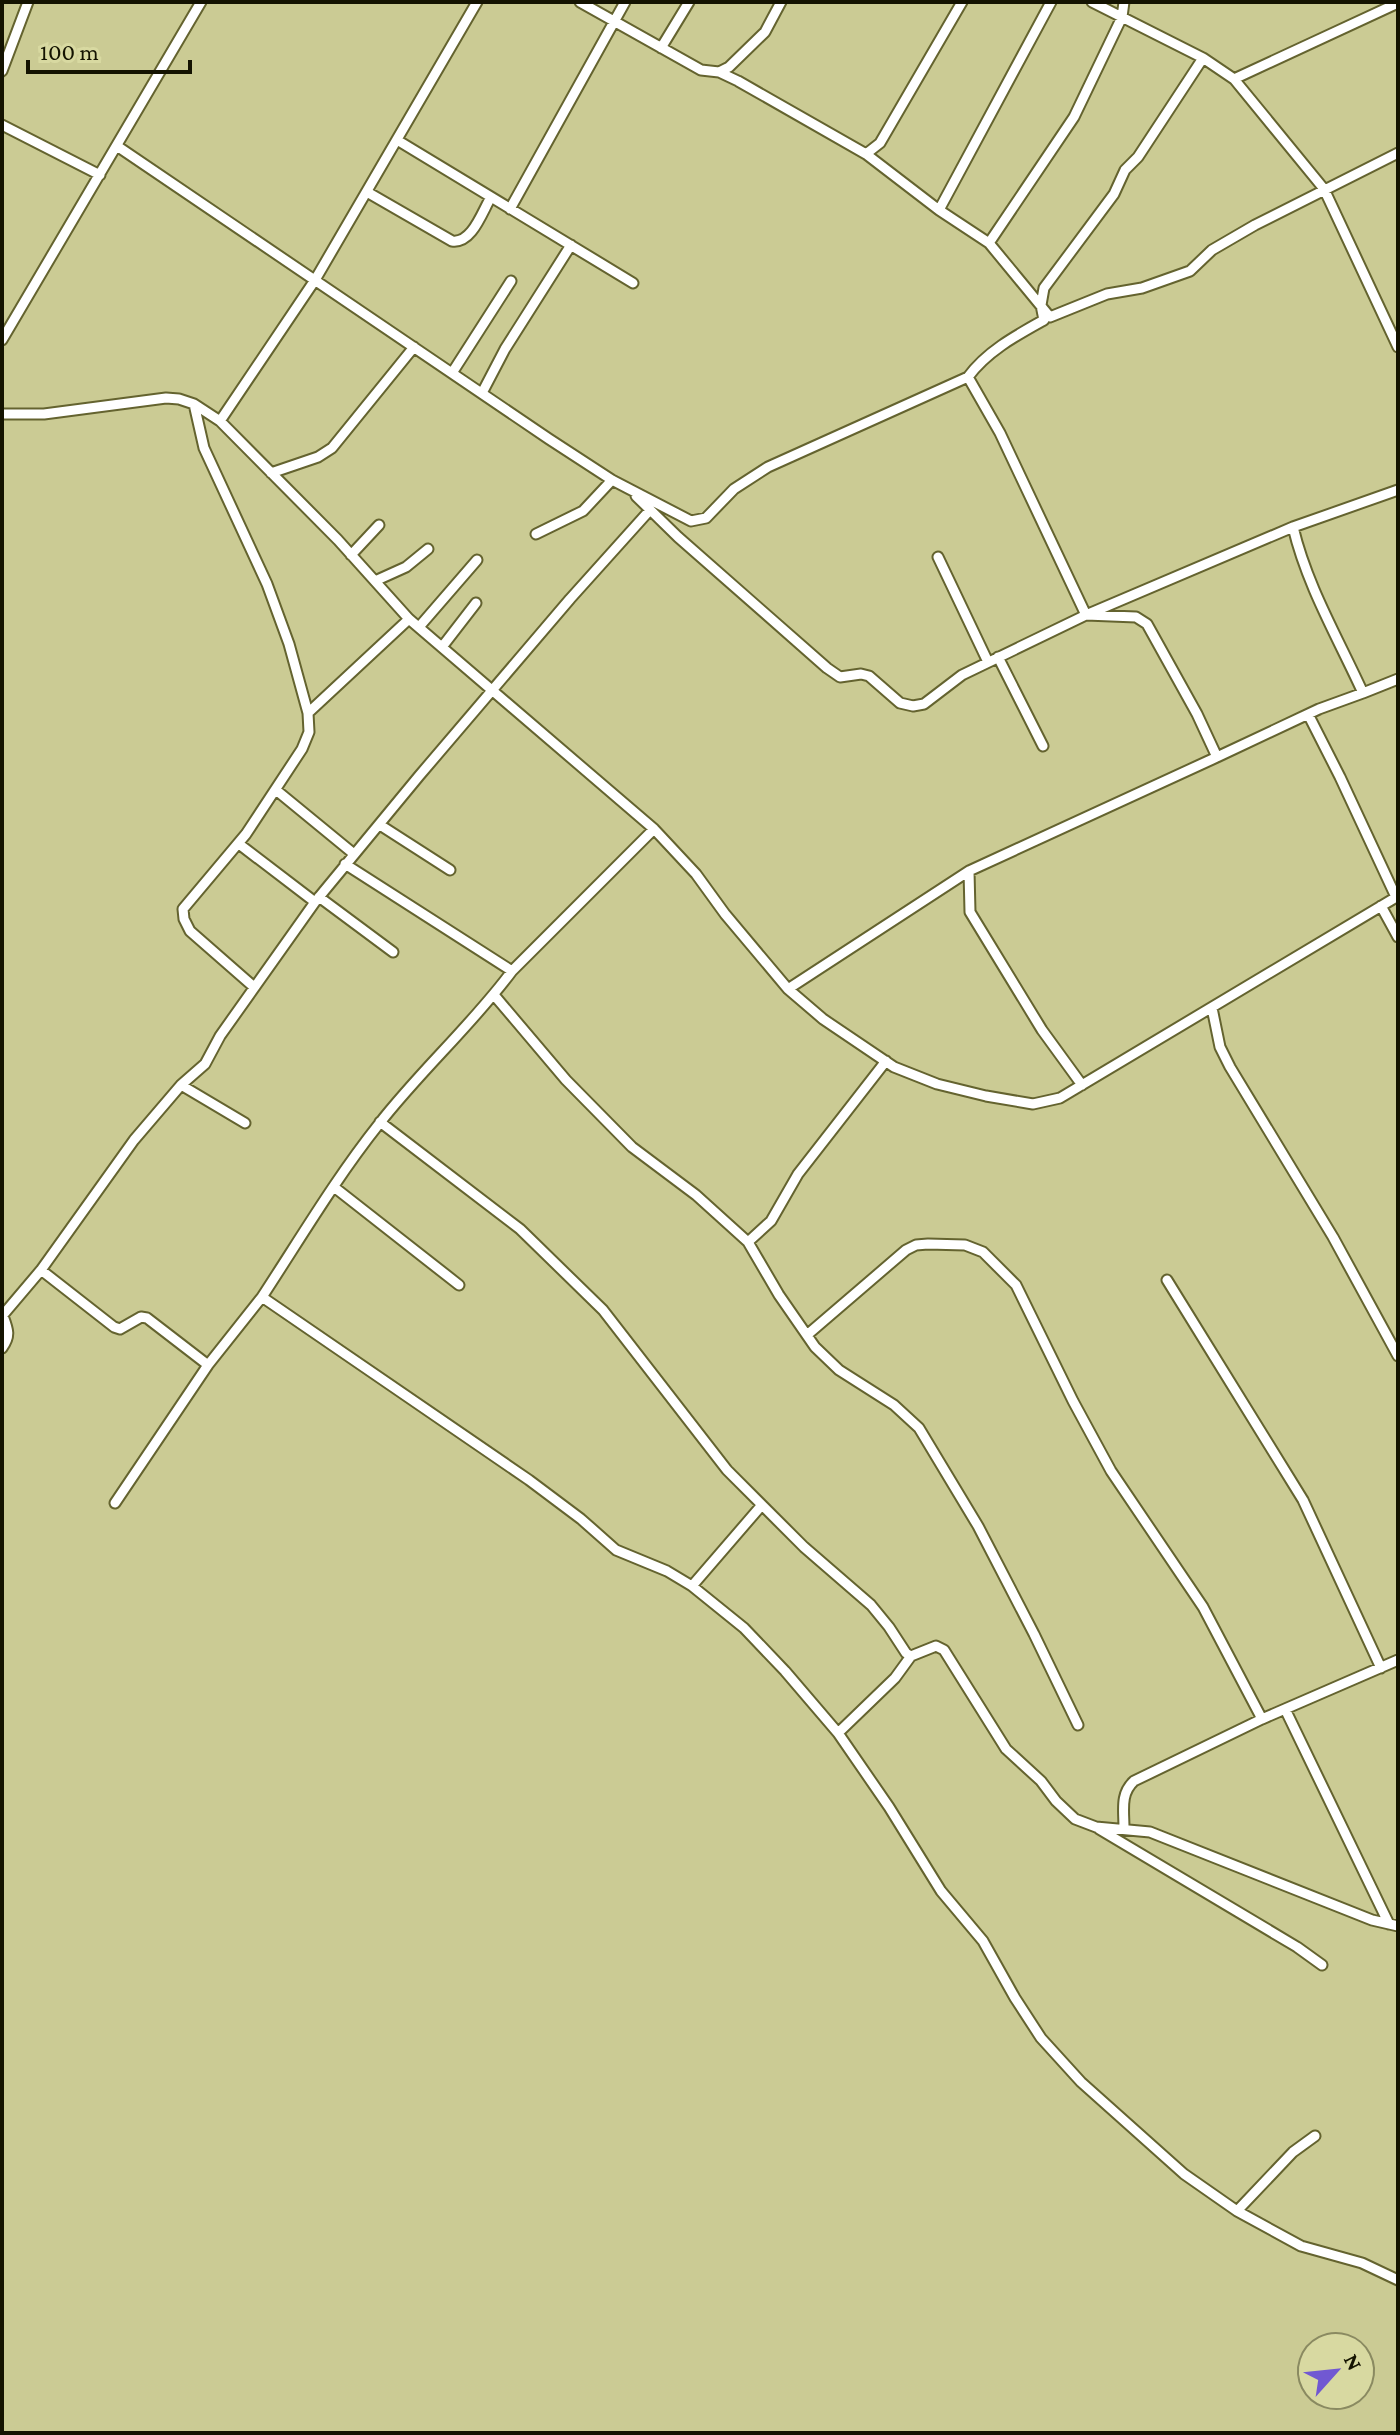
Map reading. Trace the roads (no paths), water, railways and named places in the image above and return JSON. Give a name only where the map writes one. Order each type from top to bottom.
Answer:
[{"type":"street","points":[[2,71],[28,2]]},
{"type":"street","points":[[2,340],[201,2]]},
{"type":"street","points":[[220,421],[315,280],[477,2]]},
{"type":"street","points":[[580,2],[701,70],[719,72],[866,154],[939,210],[989,243],[1050,317],[1107,294],[1142,288],[1190,271],[1212,250],[1398,153]]},
{"type":"street","points":[[510,209],[625,2]]},
{"type":"street","points":[[661,48],[689,2]]},
{"type":"street","points":[[719,72],[729,67],[765,32],[781,2]]},
{"type":"street","points":[[866,154],[880,143],[962,2]]},
{"type":"street","points":[[939,210],[1051,2]]},
{"type":"street","points":[[1092,2],[1203,58],[1234,79],[1324,189],[1398,347]]},
{"type":"street","points":[[989,243],[1074,117],[1122,17],[1124,2]]},
{"type":"street","points":[[1234,79],[1398,3]]},
{"type":"street","points":[[117,146],[612,480],[691,521],[706,518],[734,489],[768,467],[968,377],[979,362],[1044,320],[1041,305],[1044,288],[1114,194],[1125,170],[1138,157],[1203,58]]},
{"type":"street","points":[[2,125],[100,175]]},
{"type":"street","points":[[397,140],[633,283]]},
{"type":"street","points":[[367,192],[458,242],[468,238],[491,197]]},
{"type":"street","points":[[482,393],[505,349],[571,245]]},
{"type":"street","points":[[452,373],[511,281]]},
{"type":"street","points":[[2,313],[14,319]]},
{"type":"street","points":[[271,473],[318,457],[332,448],[414,347]]},
{"type":"street","points":[[968,377],[1000,433],[1086,615]]},
{"type":"street","points":[[2,414],[44,414],[166,398],[194,404],[220,421],[409,619],[654,829],[696,874],[788,989],[823,1019],[894,1067],[937,1084],[986,1096],[1033,1104],[1060,1098],[1397,896],[1309,716]]},
{"type":"street","points":[[194,404],[204,448],[267,584],[289,644],[308,713],[309,732],[302,749],[276,790],[239,844],[183,909],[190,931],[254,987]]},
{"type":"street","points":[[536,534],[583,511],[612,480]]},
{"type":"street","points":[[631,490],[689,547],[827,668],[840,677],[869,676],[900,703],[913,706],[924,704],[962,675],[1086,615],[1293,527],[1398,490]]},
{"type":"street","points":[[2,1348],[9,1332],[2,1316],[41,1270],[134,1140],[181,1085],[205,1064],[220,1036],[317,900],[492,690],[650,510]]},
{"type":"street","points":[[351,555],[379,525]]},
{"type":"street","points":[[1293,527],[1318,601],[1363,693]]},
{"type":"street","points":[[375,581],[406,567],[428,549]]},
{"type":"street","points":[[938,557],[988,662]]},
{"type":"street","points":[[419,627],[477,560]]},
{"type":"street","points":[[442,647],[476,603]]},
{"type":"street","points":[[1086,615],[1136,617],[1147,624],[1217,757]]},
{"type":"street","points":[[308,713],[409,619]]},
{"type":"street","points":[[998,657],[1043,746]]},
{"type":"street","points":[[788,989],[969,871],[1319,709],[1398,679]]},
{"type":"street","points":[[276,790],[354,854]]},
{"type":"street","points":[[380,825],[450,870]]},
{"type":"street","points":[[115,1503],[208,1365],[262,1297],[380,1122],[512,971],[654,829]]},
{"type":"street","points":[[239,844],[393,952]]},
{"type":"street","points":[[345,864],[512,971]]},
{"type":"street","points":[[969,871],[970,912],[1042,1030],[1082,1085]]},
{"type":"street","points":[[1381,906],[1398,937]]},
{"type":"street","points":[[494,995],[566,1080],[632,1147],[696,1195],[748,1242],[815,1347],[839,1370],[894,1405],[919,1428],[978,1526],[1078,1725]]},
{"type":"street","points":[[1212,1008],[1220,1047],[1230,1067],[1333,1237],[1398,1356]]},
{"type":"street","points":[[748,1242],[771,1221],[798,1174],[886,1061]]},
{"type":"street","points":[[181,1085],[245,1123]]},
{"type":"street","points":[[380,1122],[520,1229],[603,1310],[727,1470],[804,1547],[871,1605],[911,1656]]},
{"type":"street","points":[[334,1187],[459,1285]]},
{"type":"street","points":[[807,1335],[906,1250],[916,1245],[965,1245],[983,1252],[1016,1285],[1111,1471],[1203,1607],[1262,1719]]},
{"type":"street","points":[[41,1270],[114,1327],[120,1329],[141,1317],[147,1318],[208,1365]]},
{"type":"street","points":[[1167,1280],[1303,1500],[1381,1668]]},
{"type":"street","points":[[262,1297],[529,1480],[616,1550],[667,1571],[692,1586],[744,1628],[838,1733],[941,1891],[983,1941],[1041,2038],[1081,2082],[1184,2174],[1237,2211],[1301,2246],[1362,2263],[1398,2280]]},
{"type":"street","points":[[692,1586],[761,1506]]},
{"type":"street","points":[[838,1733],[895,1678],[911,1656],[936,1646],[944,1650],[1006,1749],[1041,1781],[1075,1819],[1096,1827],[1322,1965]]},
{"type":"street","points":[[1124,1828],[1123,1799],[1126,1788],[1134,1781],[1262,1719],[1398,1660]]},
{"type":"street","points":[[1285,1709],[1394,1925]]},
{"type":"street","points":[[1096,1827],[1150,1832],[1394,1925]]},
{"type":"street","points":[[1237,2211],[1293,2152],[1315,2136]]}]
